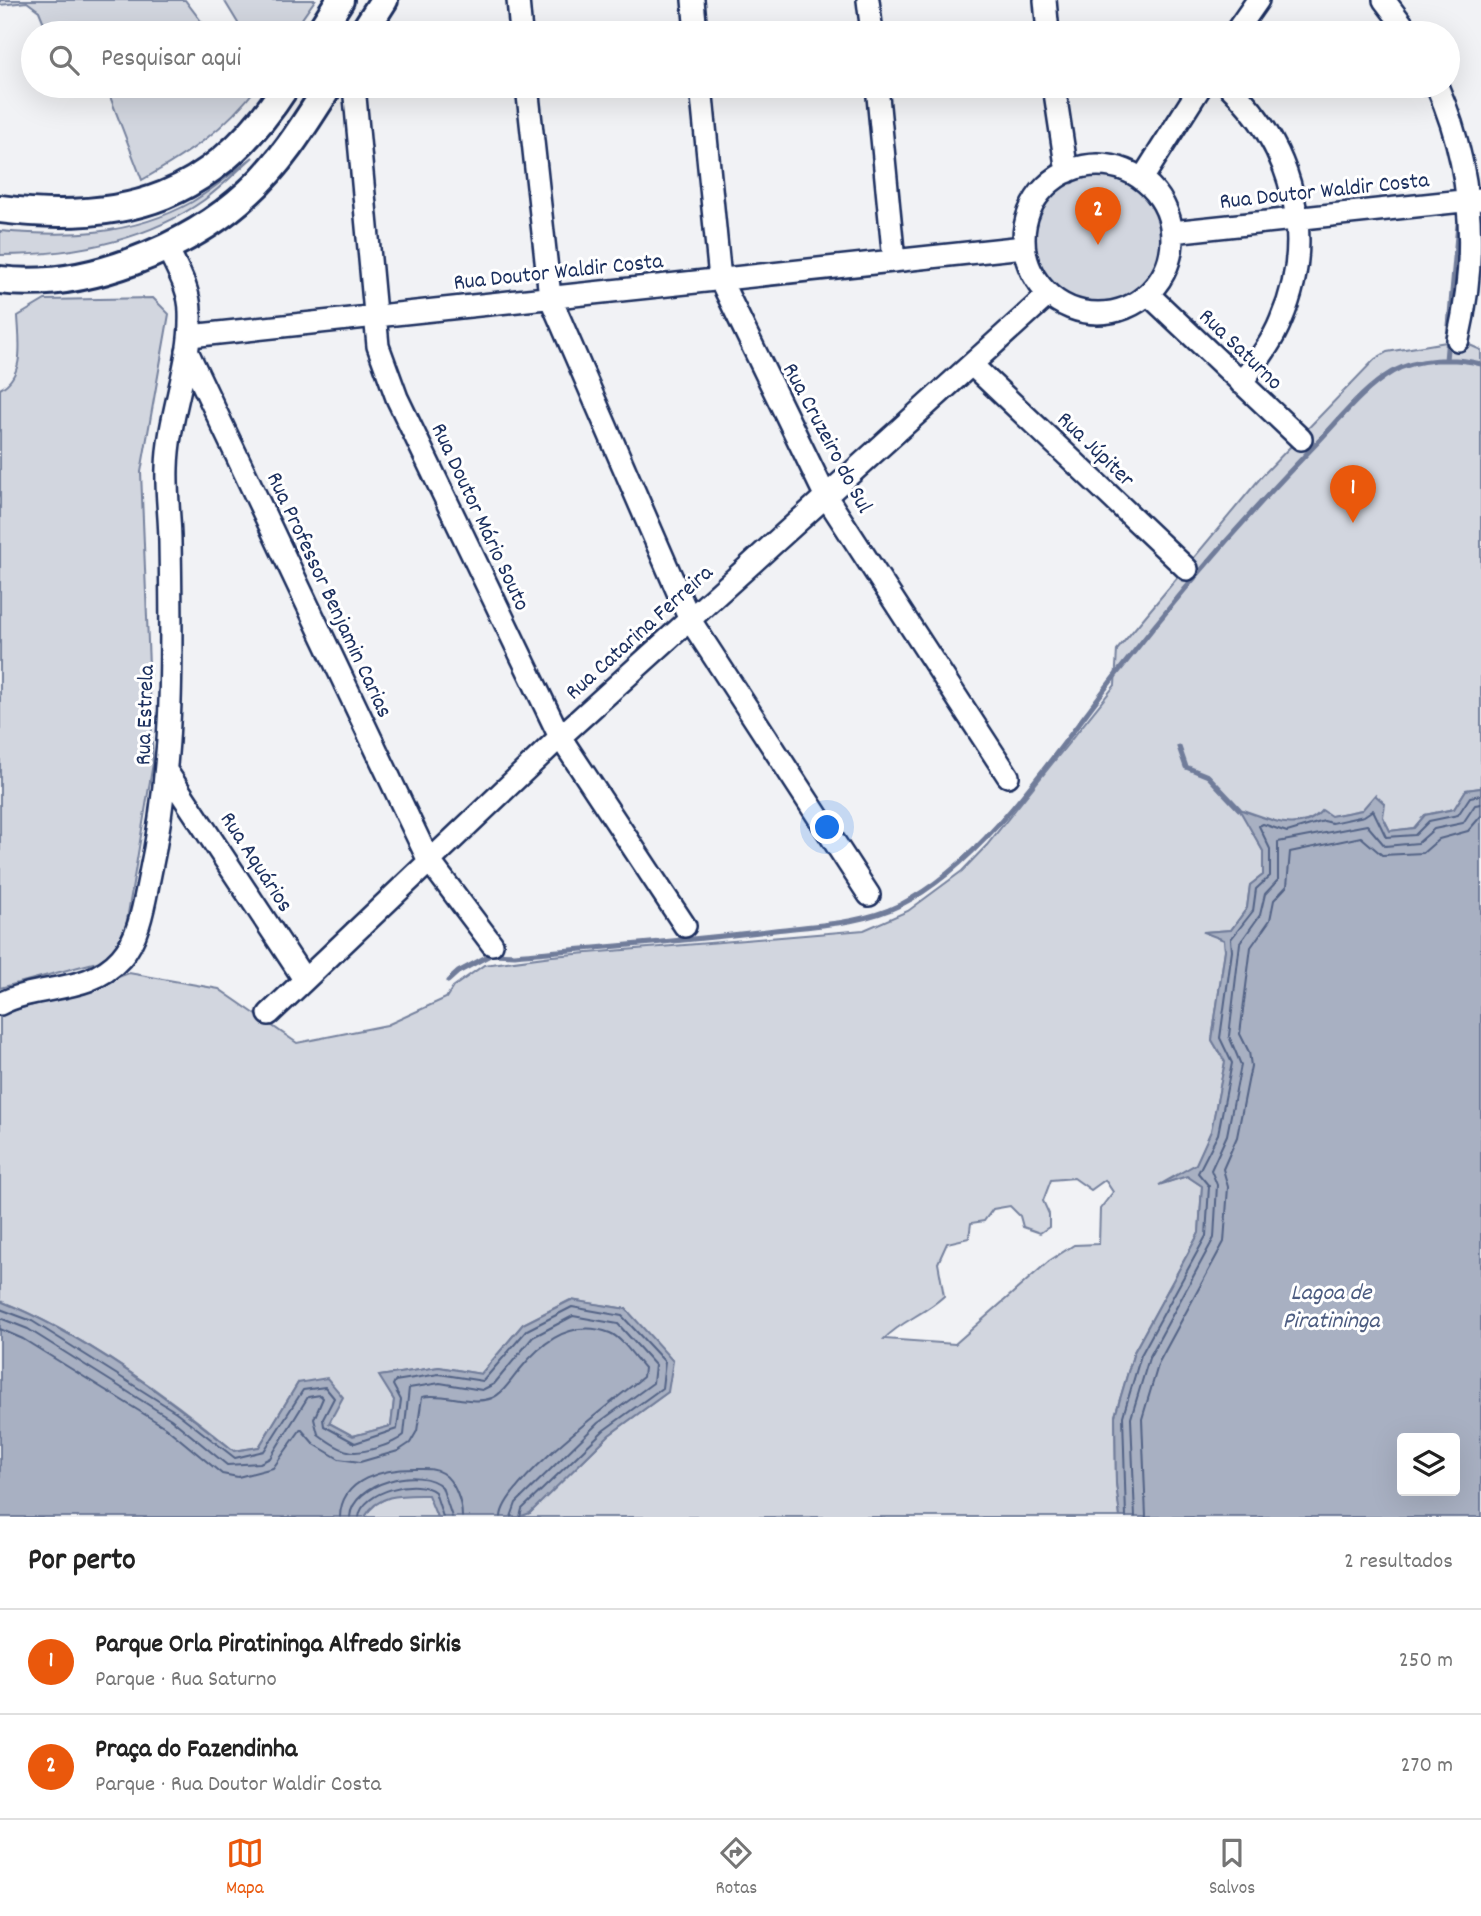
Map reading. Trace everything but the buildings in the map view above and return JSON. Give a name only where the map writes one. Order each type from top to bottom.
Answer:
[{"type":"main road","points":[[327,21],[340,0]]},
{"type":"main road","points":[[371,21],[384,0]]},
{"type":"main road","points":[[0,209],[70,215],[120,210],[149,202],[192,182],[228,156],[266,117],[278,98]]},
{"type":"main road","points":[[0,280],[72,276],[108,269],[167,247],[210,222],[249,192],[285,151],[321,98]]},
{"type":"street","points":[[518,0],[520,21]]},
{"type":"street","points":[[693,0],[695,21]]},
{"type":"street","points":[[869,0],[871,21]]},
{"type":"street","points":[[1045,0],[1047,21]]},
{"type":"street","points":[[1243,21],[1258,0]]},
{"type":"street","points":[[1384,0],[1400,21]]},
{"type":"street","name":"Rua Doutor Mário Souto","points":[[355,98],[378,346],[397,398],[561,737],[685,926]]},
{"type":"street","points":[[528,98],[550,297],[690,620],[869,895]]},
{"type":"street","name":"Rua Cruzeiro do Sul","points":[[702,98],[720,279],[825,495],[1008,776]]},
{"type":"street","points":[[878,98],[894,261]]},
{"type":"street","points":[[1056,98],[1067,172]]},
{"type":"street","points":[[1142,179],[1193,98]]},
{"type":"street","points":[[1240,98],[1261,121],[1275,144],[1293,192],[1298,244],[1290,297],[1269,345],[1241,383]]},
{"type":"street","points":[[1441,98],[1475,200],[1469,281],[1458,340]]},
{"type":"street","points":[[1106,166],[1142,179],[1163,203],[1172,232],[1171,252],[1166,270],[1148,294],[1130,306],[1098,313],[1066,307],[1048,295],[1030,271],[1024,247],[1025,224],[1033,202],[1048,184],[1067,172],[1106,166]]},
{"type":"street","name":"Rua Doutor Waldir Costa","points":[[1172,232],[1475,200]]},
{"type":"street","points":[[167,247],[189,298],[188,343]]},
{"type":"street","name":"Rua Doutor Waldir Costa","points":[[188,343],[374,316],[1024,247]]},
{"type":"street","name":"Rua Saturno","points":[[1148,294],[1301,439]]},
{"type":"street","name":"Rua Catarina Ferreira","points":[[269,1014],[428,859],[825,495],[1048,295]]},
{"type":"street","name":"Rua Estrela","points":[[0,1004],[21,995],[74,987],[98,977],[121,958],[135,933],[145,900],[167,772],[171,680],[167,468],[172,416],[188,343]]},
{"type":"street","name":"Rua Professor Benjamin Carias","points":[[188,343],[428,859],[492,944]]},
{"type":"street","name":"Rua Júpiter","points":[[972,365],[1187,569]]},
{"type":"street","name":"Rua Aquários","points":[[167,772],[304,979]]},
{"type":"shaded area","points":[[0,0],[185,0],[201,21],[43,21],[39,11],[27,2],[0,5]]},
{"type":"shaded area","points":[[224,0],[315,0],[300,21],[237,21]]},
{"type":"shaded area","points":[[111,98],[248,98],[206,139],[142,180]]},
{"type":"shaded area","points":[[253,157],[204,200],[157,226],[132,236],[80,249],[0,255],[0,231],[50,234],[99,232],[146,222],[192,202]]},
{"type":"shaded area","points":[[1098,175],[1123,180],[1144,194],[1158,215],[1163,240],[1158,265],[1144,286],[1123,300],[1098,305],[1073,300],[1052,286],[1038,265],[1033,240],[1038,215],[1052,194],[1073,180]]},
{"type":"shaded area","points":[[153,298],[169,314],[141,472],[153,763],[126,926],[113,952],[97,962],[0,988],[0,389],[14,375],[17,366],[20,346],[18,316],[45,300]]},
{"type":"shaded area","points":[[1458,340],[1481,350],[1481,788],[1466,790],[1454,809],[1425,815],[1414,828],[1390,831],[1383,817],[1362,810],[1286,825],[1240,809],[1263,851],[1263,875],[1250,885],[1247,908],[1231,930],[1205,932],[1224,939],[1225,950],[1212,1040],[1225,1062],[1211,1132],[1196,1165],[1164,1183],[1187,1176],[1202,1186],[1199,1233],[1134,1352],[1115,1416],[1116,1483],[1120,1517],[519,1517],[530,1513],[609,1435],[668,1392],[626,1309],[570,1300],[523,1324],[481,1374],[439,1367],[380,1376],[394,1400],[391,1426],[353,1436],[329,1423],[298,1383],[259,1447],[234,1451],[122,1367],[61,1330],[0,1301],[0,1014],[70,995],[129,973],[219,989],[297,1043],[387,1025],[446,998],[453,987],[484,965],[552,956],[864,930],[908,911],[962,871],[987,845],[1115,685],[1117,650],[1262,476],[1375,359],[1387,352]],"holes":[[[1074,1178],[1091,1190],[1105,1180],[1113,1192],[1100,1209],[1099,1244],[1074,1245],[1049,1261],[955,1344],[884,1339],[944,1296],[938,1263],[947,1243],[969,1238],[971,1223],[984,1221],[993,1209],[1010,1206],[1020,1216],[1023,1227],[1040,1233],[1049,1227],[1049,1214],[1043,1201],[1051,1180]]]},
{"type":"shaded area","points":[[394,1495],[429,1495],[437,1517],[365,1517],[372,1505]]},
{"type":"water","name":"Lagoa de Piratininga","points":[[1481,788],[1481,1517],[1120,1517],[1116,1483],[1115,1416],[1134,1352],[1199,1233],[1202,1186],[1187,1176],[1159,1185],[1196,1164],[1211,1131],[1225,1062],[1212,1040],[1225,950],[1224,940],[1203,932],[1231,930],[1247,908],[1250,885],[1263,875],[1263,851],[1239,809],[1282,823],[1304,822],[1322,810],[1331,816],[1362,810],[1375,795],[1385,804],[1383,817],[1390,831],[1414,828],[1425,815],[1454,809],[1466,790]]},
{"type":"water","points":[[571,1300],[626,1309],[673,1361],[668,1392],[609,1435],[530,1513],[519,1517],[437,1517],[428,1495],[419,1495],[384,1499],[370,1509],[365,1517],[0,1517],[0,1301],[62,1330],[122,1367],[234,1451],[259,1447],[298,1383],[327,1378],[343,1397],[329,1423],[353,1436],[391,1426],[394,1400],[379,1376],[439,1367],[481,1374],[523,1324]]},
{"type":"waterway","points":[[1446,360],[1458,224]]},
{"type":"waterway","points":[[448,981],[458,972],[492,954],[515,955],[645,944],[855,920],[900,905],[932,886],[991,832],[1046,767],[1190,583],[1239,526],[1361,396],[1392,372],[1424,361],[1459,360],[1481,364]]},
{"type":"waterway","points":[[1179,747],[1186,767],[1208,776],[1239,809]]},
{"type":"place","name":"Praça do Fazendinha","points":[[1098,245]]},
{"type":"place","name":"Parque Orla Piratininga Alfredo Sirkis","points":[[1353,523]]}]
